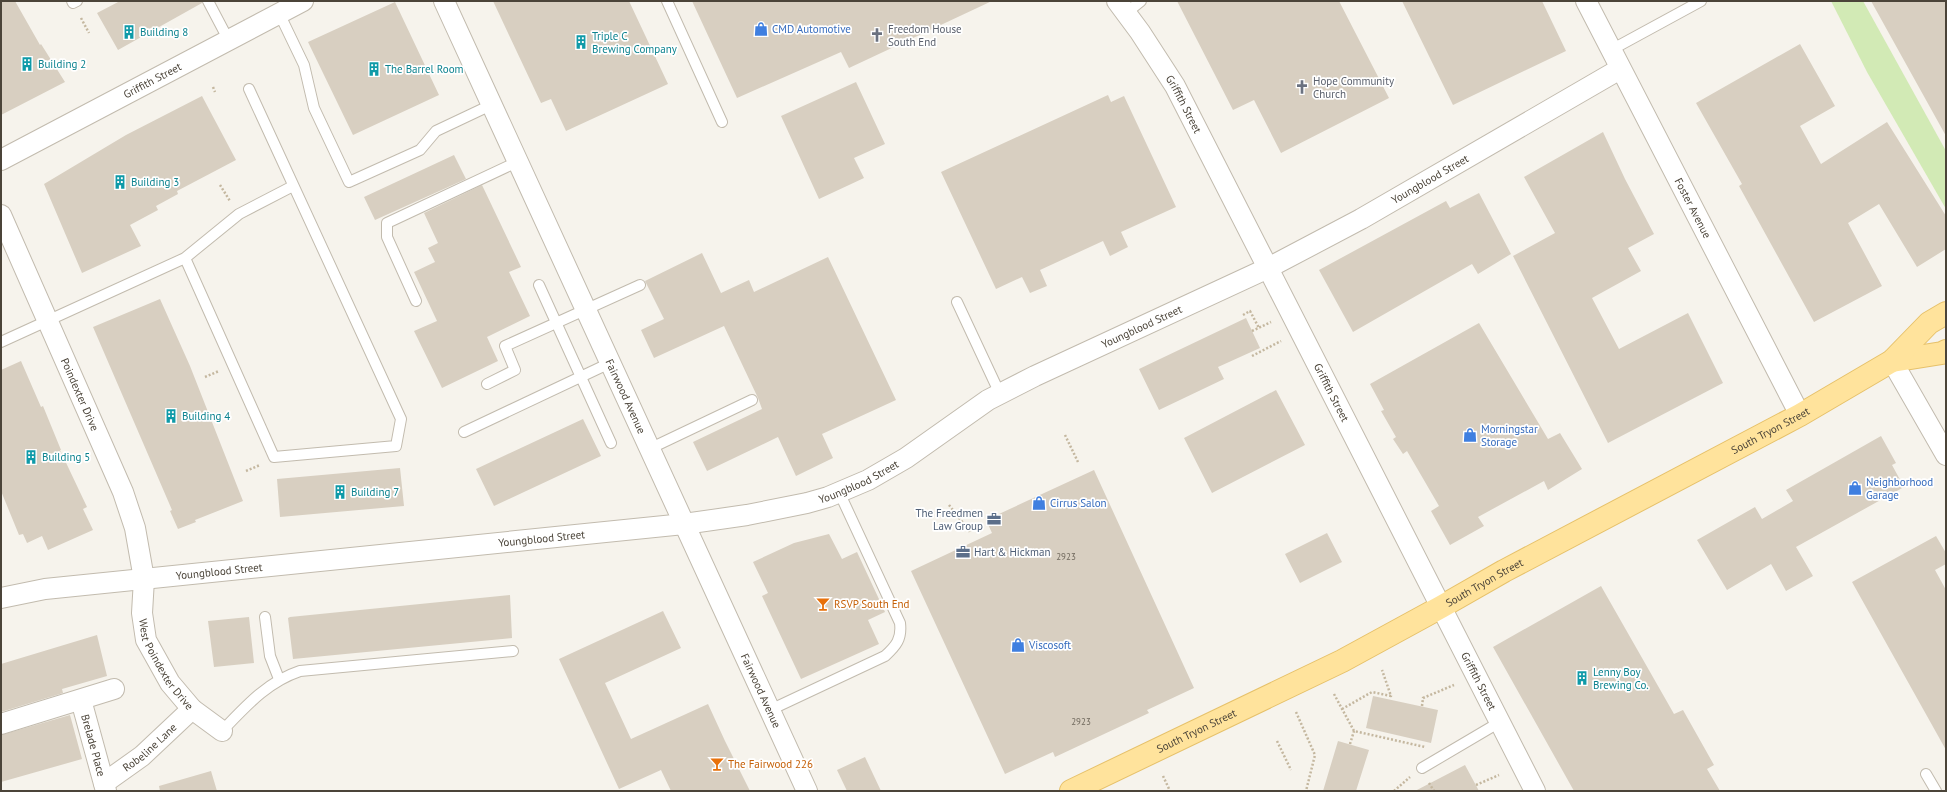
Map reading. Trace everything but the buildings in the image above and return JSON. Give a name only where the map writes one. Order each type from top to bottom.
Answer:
[{"type":"main road","name":"South Tryon Street","points":[[1071,791],[1342,661],[1442,607],[1504,570],[1800,415],[1892,361],[1929,323],[1946,313]]},
{"type":"main road","name":"South Tryon Street","points":[[1892,361],[1942,353],[1946,351]]},
{"type":"street","name":"Fairwood Avenue","points":[[444,1],[649,449],[711,579],[808,791]]},
{"type":"street","name":"Foster Avenue","points":[[1586,1],[1800,415]]},
{"type":"street","name":"Griffith Street","points":[[1,160],[291,5]]},
{"type":"street","name":"Griffith Street","points":[[1128,5],[1140,32],[1174,86],[1535,791]]},
{"type":"street","name":"Youngblood Street","points":[[1,598],[45,589],[684,524],[747,515],[807,503],[868,480],[906,458],[966,414],[1035,376],[1268,268],[1361,219],[1620,69]]},
{"type":"street","name":"Poindexter Drive","points":[[1,215],[123,492],[135,528],[144,579]]},
{"type":"street","points":[[1892,361],[1946,455]]},
{"type":"street","name":"West Poindexter Drive","points":[[144,579],[142,613],[146,640],[170,683],[192,709],[222,731]]},
{"type":"street","name":"Brelade Place","points":[[1,724],[114,689]]},
{"type":"street","name":"Brelade Place","points":[[81,700],[105,787]]},
{"type":"street","name":"Robeline Lane","points":[[105,787],[142,756],[192,709]]},
{"type":"lane","points":[[72,1],[73,3],[77,1]]},
{"type":"lane","points":[[208,1],[228,40]]},
{"type":"lane","points":[[667,1],[722,122]]},
{"type":"lane","points":[[1611,50],[1701,1]]},
{"type":"lane","points":[[291,5],[314,108],[349,182],[420,150],[436,131],[491,105]]},
{"type":"lane","points":[[186,258],[274,457],[396,446],[401,420],[249,89]]},
{"type":"lane","points":[[416,302],[387,237],[387,223],[517,162]]},
{"type":"lane","points":[[1,342],[186,258],[239,214],[293,186]]},
{"type":"lane","points":[[539,285],[611,443]]},
{"type":"lane","points":[[487,384],[515,370],[505,346],[640,285]]},
{"type":"lane","points":[[957,302],[1000,394]]},
{"type":"lane","points":[[464,432],[610,364]]},
{"type":"lane","points":[[649,449],[752,400]]},
{"type":"lane","points":[[770,710],[885,656],[896,646],[901,634],[900,623],[839,492]]},
{"type":"lane","points":[[265,617],[270,656],[279,679]]},
{"type":"lane","points":[[222,731],[269,686],[279,679],[300,671],[513,651]]},
{"type":"lane","points":[[1422,768],[1500,722]]},
{"type":"lane","points":[[1926,774],[1936,791]]},
{"type":"path","points":[[213,87],[215,92]]},
{"type":"path","points":[[1243,314],[1250,311],[1259,328]]},
{"type":"path","points":[[1252,331],[1273,321]]},
{"type":"path","points":[[1252,356],[1283,340]]},
{"type":"path","points":[[1065,435],[1078,462]]},
{"type":"path","points":[[948,505],[970,532]]},
{"type":"path","points":[[1342,709],[1372,692],[1391,696],[1382,670]]},
{"type":"path","points":[[1422,706],[1423,698],[1454,685]]},
{"type":"path","points":[[1334,694],[1354,730],[1350,744]]},
{"type":"path","points":[[1296,712],[1315,755],[1306,791]]},
{"type":"path","points":[[1354,730],[1424,746],[1434,761]]},
{"type":"path","points":[[1277,741],[1290,770]]},
{"type":"path","points":[[1394,791],[1422,768]]},
{"type":"path","points":[[1476,785],[1499,775]]},
{"type":"path","points":[[1163,776],[1170,791]]},
{"type":"green space","points":[[1831,1],[1863,1],[1946,151],[1946,209],[1867,72]]},
{"type":"place","name":"CMD Automotive","points":[[761,29]]},
{"type":"place","name":"Building 8","points":[[129,32]]},
{"type":"place","name":"Freedom House South End","points":[[877,35]]},
{"type":"place","name":"Triple C Brewing Company","points":[[581,42]]},
{"type":"place","name":"Building 2","points":[[27,64]]},
{"type":"place","name":"The Barrel Room","points":[[374,69]]},
{"type":"place","name":"Hope Community Church","points":[[1302,87]]},
{"type":"place","name":"Building 3","points":[[120,182]]},
{"type":"place","name":"Building 4","points":[[171,416]]},
{"type":"place","name":"Morningstar Storage","points":[[1470,435]]},
{"type":"place","name":"Building 5","points":[[31,457]]},
{"type":"place","name":"Neighborhood Garage","points":[[1855,488]]},
{"type":"place","name":"Building 7","points":[[340,492]]},
{"type":"place","name":"Cirrus Salon","points":[[1039,503]]},
{"type":"place","name":"The Freedmen Law Group","points":[[994,519]]},
{"type":"place","name":"Hart & Hickman","points":[[963,552]]},
{"type":"place","name":"RSVP South End","points":[[823,604]]},
{"type":"place","name":"Viscosoft","points":[[1018,645]]},
{"type":"place","name":"Lenny Boy Brewing Co.","points":[[1582,678]]},
{"type":"place","name":"The Fairwood 226","points":[[717,764]]}]
